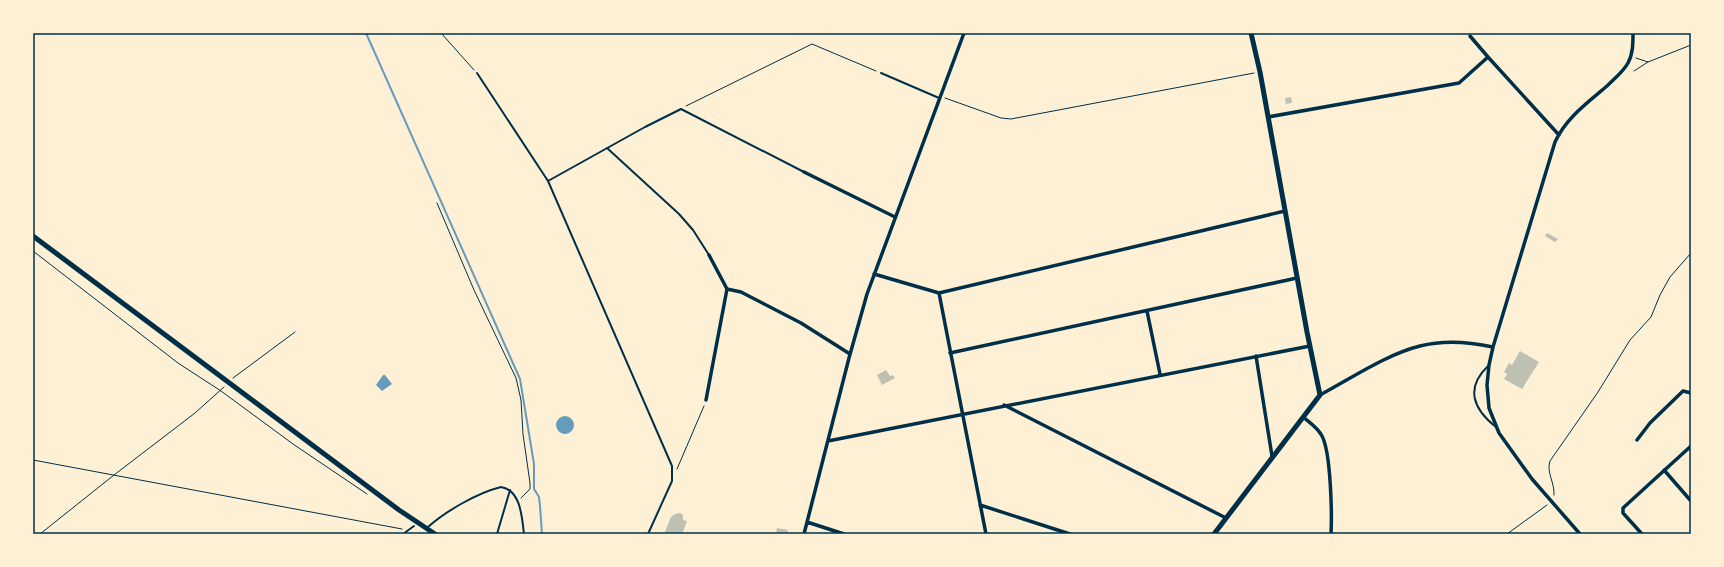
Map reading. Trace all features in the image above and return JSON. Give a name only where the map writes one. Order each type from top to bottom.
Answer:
[{"type":"main road","points":[[1214,534],[1320,395],[1297,278],[1260,72],[1251,33]]},
{"type":"main road","points":[[33,236],[399,510],[435,534]]},
{"type":"street","points":[[804,534],[850,354],[874,274],[964,33]]},
{"type":"street","points":[[1580,534],[1551,502],[1505,444],[1496,428],[1488,397],[1487,385],[1489,365],[1493,347],[1550,158],[1559,134],[1571,118],[1628,64],[1631,56],[1633,33]]},
{"type":"street","points":[[1470,36],[1559,134]]},
{"type":"street","points":[[1268,117],[1459,83],[1488,57]]},
{"type":"street","points":[[804,172],[895,217]]},
{"type":"street","points":[[874,274],[938,293],[1285,211]]},
{"type":"street","points":[[706,400],[727,289],[709,255]]},
{"type":"street","points":[[950,353],[1297,278]]},
{"type":"street","points":[[727,289],[741,292],[801,323],[850,354]]},
{"type":"street","points":[[938,293],[986,534]]},
{"type":"street","points":[[1147,311],[1160,374]]},
{"type":"street","points":[[1320,395],[1391,357],[1421,346],[1449,343],[1478,344],[1493,347]]},
{"type":"street","points":[[828,441],[1160,374],[1310,346]]},
{"type":"street","points":[[1256,356],[1272,456]]},
{"type":"street","points":[[1637,440],[1650,423],[1683,391],[1691,393]]},
{"type":"street","points":[[1004,406],[1226,518]]},
{"type":"street","points":[[1302,417],[1316,428],[1324,441],[1332,506],[1331,534]]},
{"type":"street","points":[[1642,534],[1622,510],[1691,446]]},
{"type":"street","points":[[1664,470],[1691,501]]},
{"type":"street","points":[[980,505],[1070,534]]},
{"type":"street","points":[[807,522],[844,534]]},
{"type":"lane","points":[[477,73],[548,181],[672,466],[673,480],[648,534]]},
{"type":"lane","points":[[880,73],[940,97]]},
{"type":"lane","points":[[548,181],[606,148],[682,109],[804,172]]},
{"type":"lane","points":[[606,148],[680,214],[693,230],[709,255]]},
{"type":"lane","points":[[1489,365],[1482,372],[1476,382],[1476,405],[1485,419],[1496,428]]},
{"type":"lane","points":[[426,528],[437,519],[478,495],[501,487],[510,490],[517,500],[524,534]]},
{"type":"lane","points":[[497,534],[510,490]]},
{"type":"lane","points":[[404,534],[414,526]]},
{"type":"path","points":[[441,33],[477,73]]},
{"type":"path","points":[[682,109],[812,44],[880,73]]},
{"type":"path","points":[[1634,71],[1648,62],[1691,45]]},
{"type":"path","points":[[1631,56],[1648,62]]},
{"type":"path","points":[[940,97],[1001,118],[1011,119],[1260,72]]},
{"type":"path","points":[[437,203],[474,290],[519,386],[530,489],[517,500]]},
{"type":"path","points":[[33,251],[178,363],[221,391],[293,444],[369,496]]},
{"type":"path","points":[[1507,534],[1551,502],[1554,492],[1548,468],[1550,460],[1598,392],[1630,340],[1651,317],[1660,295],[1670,277],[1691,253]]},
{"type":"path","points":[[40,534],[195,413],[221,391],[228,382],[295,332]]},
{"type":"path","points":[[673,480],[706,400]]},
{"type":"path","points":[[33,460],[409,530]]},
{"type":"water","points":[[383,375],[385,375],[392,384],[382,391],[376,385]]},
{"type":"water","points":[[561,416],[569,416],[574,421],[572,432],[569,434],[561,434],[556,429],[556,421]]},
{"type":"building","points":[[1291,97],[1292,103],[1286,104],[1285,98]]},
{"type":"building","points":[[1547,233],[1558,239],[1555,242],[1545,236]]},
{"type":"building","points":[[1520,351],[1539,362],[1522,389],[1504,379],[1507,374],[1504,372],[1509,363],[1512,365]]},
{"type":"building","points":[[886,370],[890,376],[893,375],[895,378],[882,385],[877,375]]},
{"type":"building","points":[[680,513],[683,515],[683,520],[687,521],[682,534],[664,534],[671,517]]},
{"type":"building","points":[[777,528],[788,530],[787,534],[776,533]]},
{"type":"waterway","points":[[366,33],[520,379],[534,464],[534,489],[539,497],[542,534]]}]
